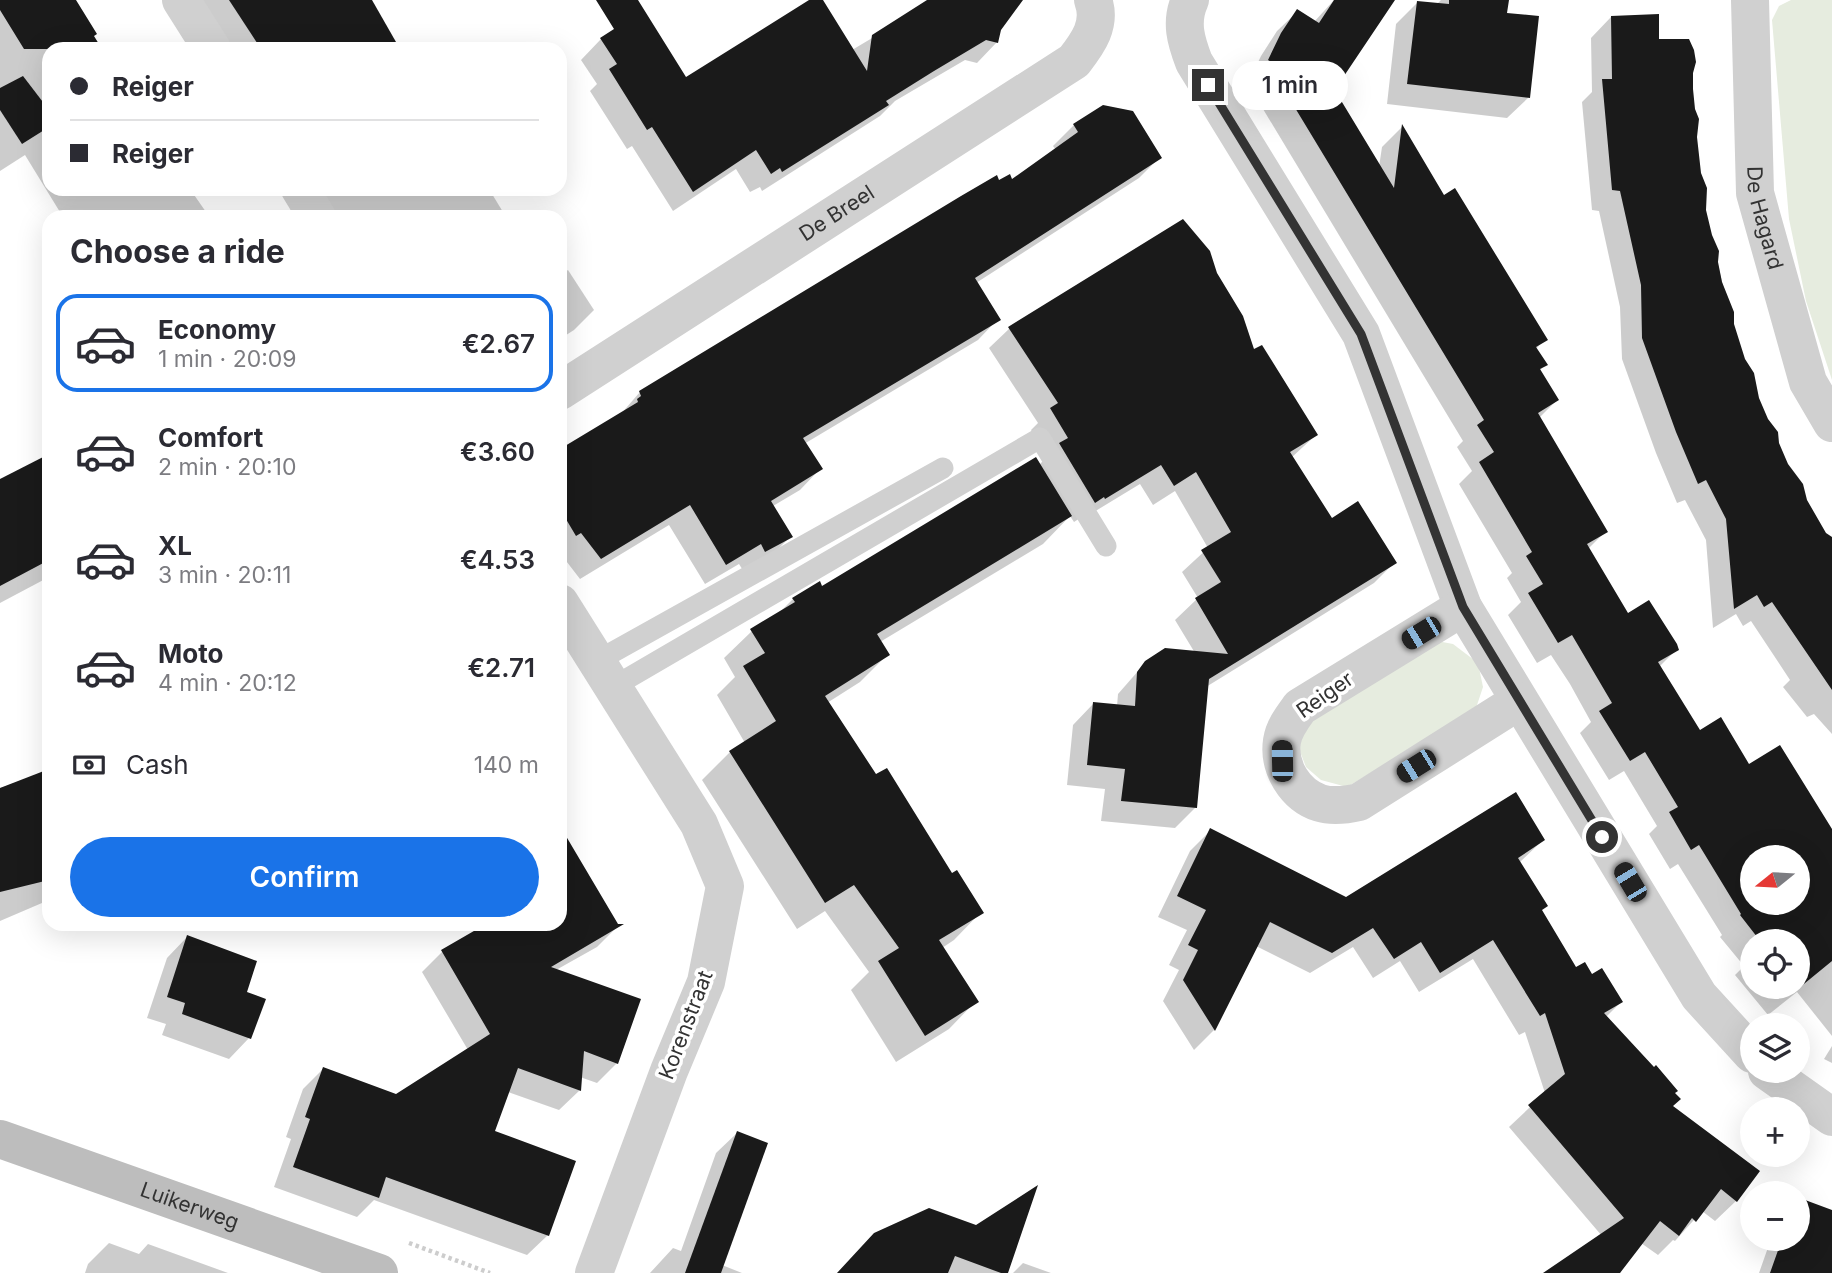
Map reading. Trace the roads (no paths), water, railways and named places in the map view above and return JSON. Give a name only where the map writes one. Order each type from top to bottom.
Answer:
[{"type":"street","points":[[181,0],[208,42]]},
{"type":"street","name":"De Hagard","points":[[1749,0],[1755,192],[1808,382],[1832,424]]},
{"type":"street","name":"De Breel","points":[[567,387],[1074,61],[1091,39],[1094,11]]},
{"type":"street","points":[[1187,15],[1194,62],[1361,334],[1463,607],[1699,996],[1740,1041]]},
{"type":"street","name":"Reiger","points":[[1463,607],[1300,707],[1288,723],[1282,741],[1282,761],[1290,778],[1303,793],[1320,803],[1339,806],[1359,802],[1519,701]]},
{"type":"street","name":"Korenstraat","points":[[567,614],[699,824],[725,886],[706,982],[669,1071],[594,1273]]},
{"type":"street","points":[[1784,1083],[1832,1117]]},
{"type":"street","name":"Luikerweg","points":[[0,1139],[379,1273]]},
{"type":"lane","points":[[605,674],[1040,438],[1106,546]]},
{"type":"lane","points":[[605,674],[943,468]]}]
